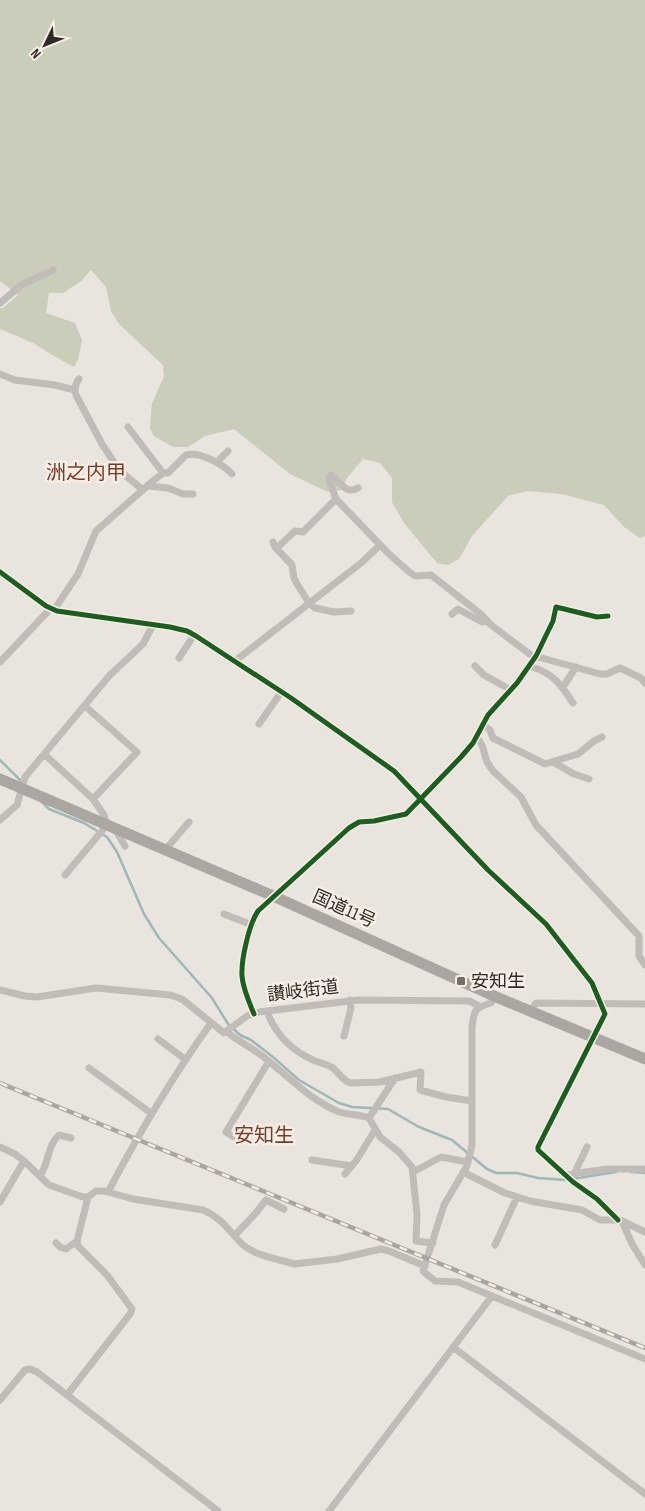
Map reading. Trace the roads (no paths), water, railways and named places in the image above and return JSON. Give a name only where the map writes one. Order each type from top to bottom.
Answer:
[{"type":"highway","name":"国道11号","points":[[0,779],[273,896],[494,996],[645,1059]]},
{"type":"street","points":[[0,303],[21,285],[53,270]]},
{"type":"street","points":[[0,374],[15,380],[55,385],[75,390]]},
{"type":"street","points":[[80,379],[76,382],[75,390],[90,422],[118,470],[146,488],[168,488],[183,494],[193,494]]},
{"type":"street","points":[[128,427],[163,473]]},
{"type":"street","points":[[217,462],[228,451]]},
{"type":"street","points":[[0,662],[53,609],[78,574],[96,531],[163,473],[168,473],[179,461],[190,454],[217,462],[232,474]]},
{"type":"street","points":[[358,488],[346,489],[331,475],[329,477],[336,498],[380,545],[408,571],[415,576],[431,575],[531,655],[600,674],[607,674],[620,668],[641,678],[645,683]]},
{"type":"street","points":[[336,498],[303,532],[296,531],[275,545],[292,564],[297,584],[309,603],[315,608],[334,612],[351,611]]},
{"type":"street","points":[[235,661],[361,563],[380,545]]},
{"type":"street","points":[[0,572],[53,609],[66,613],[179,629],[194,635],[282,691],[394,771],[488,870],[546,924],[592,983],[599,1003],[605,1010],[605,1014],[538,1147],[540,1154],[597,1199],[620,1220],[645,1232]]},
{"type":"street","points":[[254,1014],[244,989],[241,974],[252,925],[258,911],[349,828],[359,822],[374,821],[406,814],[461,757],[477,736],[488,715],[511,690],[529,666],[536,656],[552,621],[556,607],[597,617],[608,616]]},
{"type":"street","points":[[452,614],[458,609],[482,622],[487,621]]},
{"type":"street","points":[[0,820],[17,805],[25,777],[109,676],[143,644],[153,625]]},
{"type":"street","points":[[179,658],[194,635]]},
{"type":"street","points":[[474,666],[484,675],[511,690]]},
{"type":"street","points":[[529,666],[555,678],[573,703]]},
{"type":"street","points":[[563,688],[576,668]]},
{"type":"street","points":[[259,724],[282,691]]},
{"type":"street","points":[[85,706],[137,752],[93,799]]},
{"type":"street","points":[[483,725],[490,730],[493,738],[545,764],[578,754],[602,737]]},
{"type":"street","points":[[477,736],[482,744],[487,762],[521,797],[536,825],[639,936],[639,956],[645,965]]},
{"type":"street","points":[[44,754],[93,799],[125,846]]},
{"type":"street","points":[[553,762],[589,780]]},
{"type":"street","points":[[165,850],[189,822]]},
{"type":"street","points":[[65,875],[111,826]]},
{"type":"street","points":[[224,914],[252,925]]},
{"type":"street","points":[[0,990],[37,997],[96,988],[170,995],[182,998],[224,1033],[228,1032],[270,1061],[300,1088],[317,1100],[340,1112],[369,1118]]},
{"type":"street","points":[[494,996],[491,1003],[479,1006],[474,1013],[472,1027],[472,1145],[468,1162],[444,1206],[423,1271],[435,1281],[458,1282],[644,1357]]},
{"type":"street","points":[[344,1036],[352,1008],[350,1000]]},
{"type":"street","name":"讃岐街道","points":[[228,1032],[247,1016],[254,1014],[350,1000],[468,1001],[479,1006]]},
{"type":"street","points":[[530,1011],[536,1003],[645,1004]]},
{"type":"street","points":[[266,1011],[269,1019],[289,1046],[307,1057],[329,1065],[347,1082],[380,1082],[421,1072],[420,1090],[472,1101]]},
{"type":"street","points":[[108,1192],[151,1113],[211,1023]]},
{"type":"street","points":[[158,1040],[186,1060]]},
{"type":"street","points":[[234,1137],[226,1132],[270,1061]]},
{"type":"street","points":[[89,1068],[151,1113]]},
{"type":"street","points":[[369,1118],[395,1078]]},
{"type":"street","points":[[369,1118],[380,1137],[410,1162],[414,1172],[413,1187],[416,1198],[416,1241],[433,1243]]},
{"type":"street","points":[[345,1174],[375,1130]]},
{"type":"street","points":[[40,1176],[44,1170],[55,1138],[59,1135],[71,1138]]},
{"type":"street","points":[[0,1147],[15,1154],[50,1185],[83,1197],[88,1197]]},
{"type":"street","points":[[574,1174],[587,1147]]},
{"type":"street","points":[[414,1172],[441,1157],[468,1162]]},
{"type":"street","points":[[312,1160],[352,1166]]},
{"type":"street","points":[[0,1202],[24,1161]]},
{"type":"street","points":[[565,1175],[607,1169],[645,1169]]},
{"type":"street","points":[[463,1172],[505,1193],[530,1201],[582,1210],[600,1220],[620,1220]]},
{"type":"street","points":[[68,1395],[130,1314],[132,1308],[107,1275],[78,1246],[77,1241],[88,1197],[96,1191],[203,1210],[213,1214],[243,1245],[255,1252],[294,1264],[337,1259],[381,1249],[389,1250],[425,1266]]},
{"type":"street","points":[[495,1245],[517,1197]]},
{"type":"street","points":[[235,1235],[266,1200],[284,1209]]},
{"type":"street","points":[[620,1220],[645,1264]]},
{"type":"street","points":[[56,1243],[66,1249],[77,1241]]},
{"type":"street","points":[[329,1511],[492,1296]]},
{"type":"street","points":[[453,1347],[645,1494]]},
{"type":"street","points":[[0,1400],[25,1370],[30,1369],[37,1372],[218,1511]]},
{"type":"waterway","points":[[0,760],[22,782]]},
{"type":"waterway","points":[[42,802],[49,809],[84,823],[107,837],[117,852],[144,914],[159,938],[212,998],[228,1024],[240,1035],[251,1040],[273,1057],[299,1080],[339,1103],[352,1107],[388,1109],[419,1127],[452,1140],[487,1169],[496,1173],[517,1173],[538,1178],[566,1180]]},
{"type":"waterway","points":[[572,1179],[616,1172]]},
{"type":"waterway","points":[[631,1172],[645,1173]]},
{"type":"railway","points":[[0,1083],[645,1348]]},
{"type":"place","name":"安知生","points":[[461,981]]},
{"type":"district","name":"洲之内甲","points":[[86,473]]},
{"type":"district","name":"安知生","points":[[264,1136]]}]
